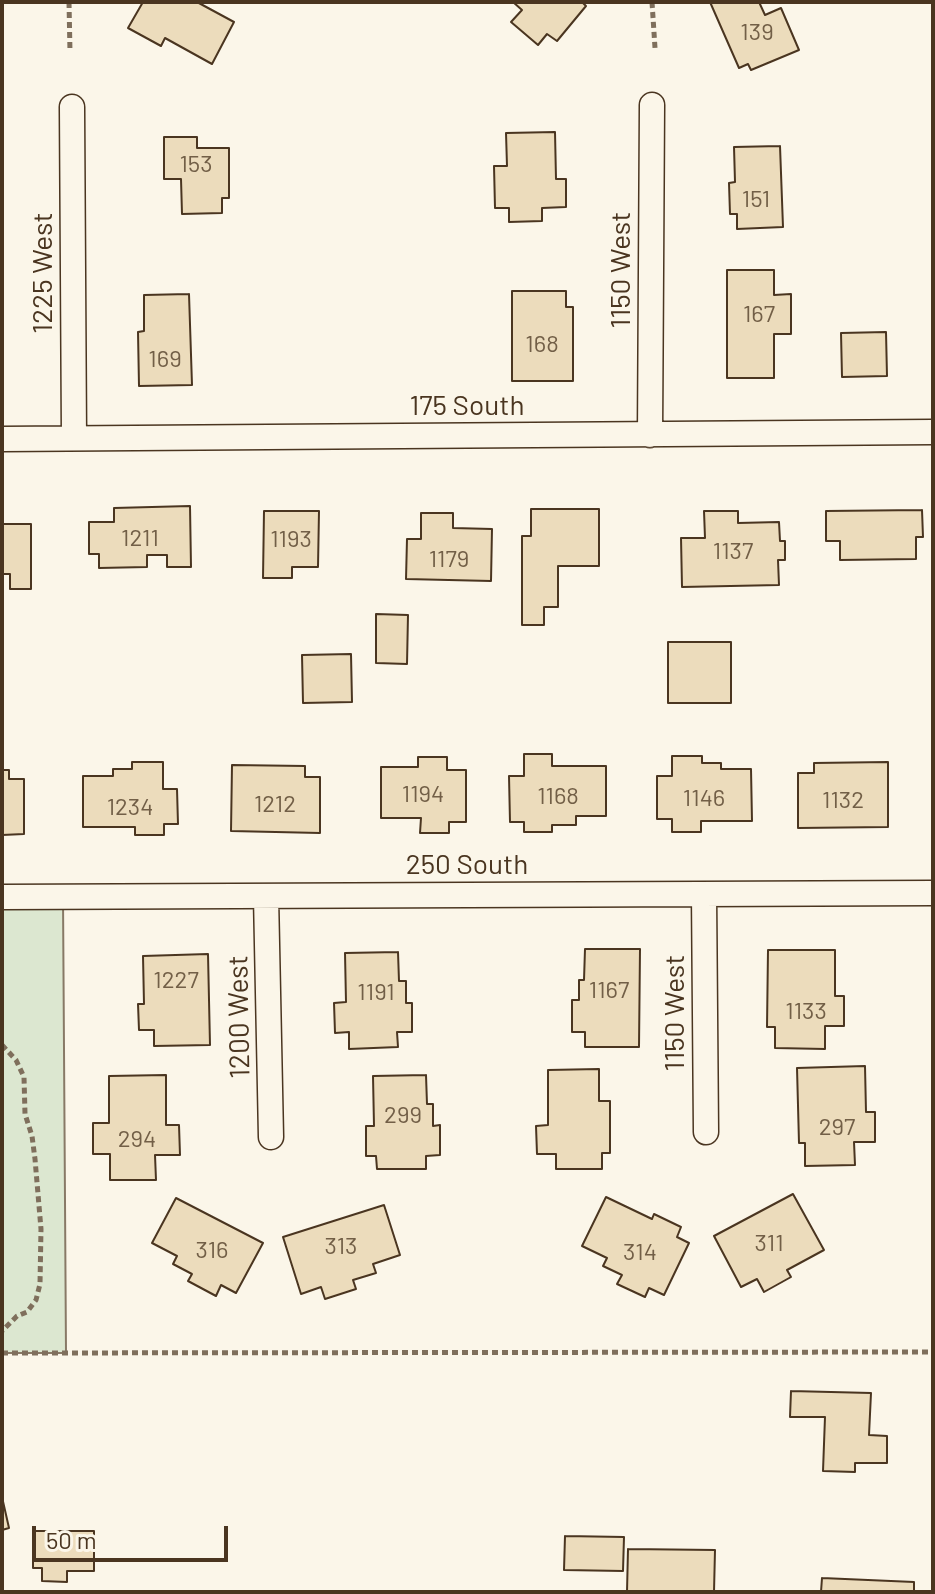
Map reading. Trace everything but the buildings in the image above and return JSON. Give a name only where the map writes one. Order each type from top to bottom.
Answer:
[{"type":"street","name":"1150 West","points":[[650,435],[652,105]]},
{"type":"street","name":"1225 West","points":[[72,107],[74,438]]},
{"type":"street","name":"175 South","points":[[2,439],[933,432]]},
{"type":"street","name":"250 South","points":[[2,897],[933,893]]},
{"type":"street","name":"1150 West","points":[[704,894],[706,1132]]},
{"type":"street","name":"1200 West","points":[[266,896],[271,1137]]},
{"type":"path","points":[[69,2],[70,52]]},
{"type":"path","points":[[652,2],[655,48]]},
{"type":"path","points":[[2,1045],[16,1060],[24,1077],[25,1114],[32,1136],[41,1229],[40,1284],[36,1300],[27,1312],[17,1316],[2,1330]]},
{"type":"path","points":[[2,1353],[933,1352]]},
{"type":"green space","points":[[2,897],[63,897],[66,1353],[2,1353]]}]
